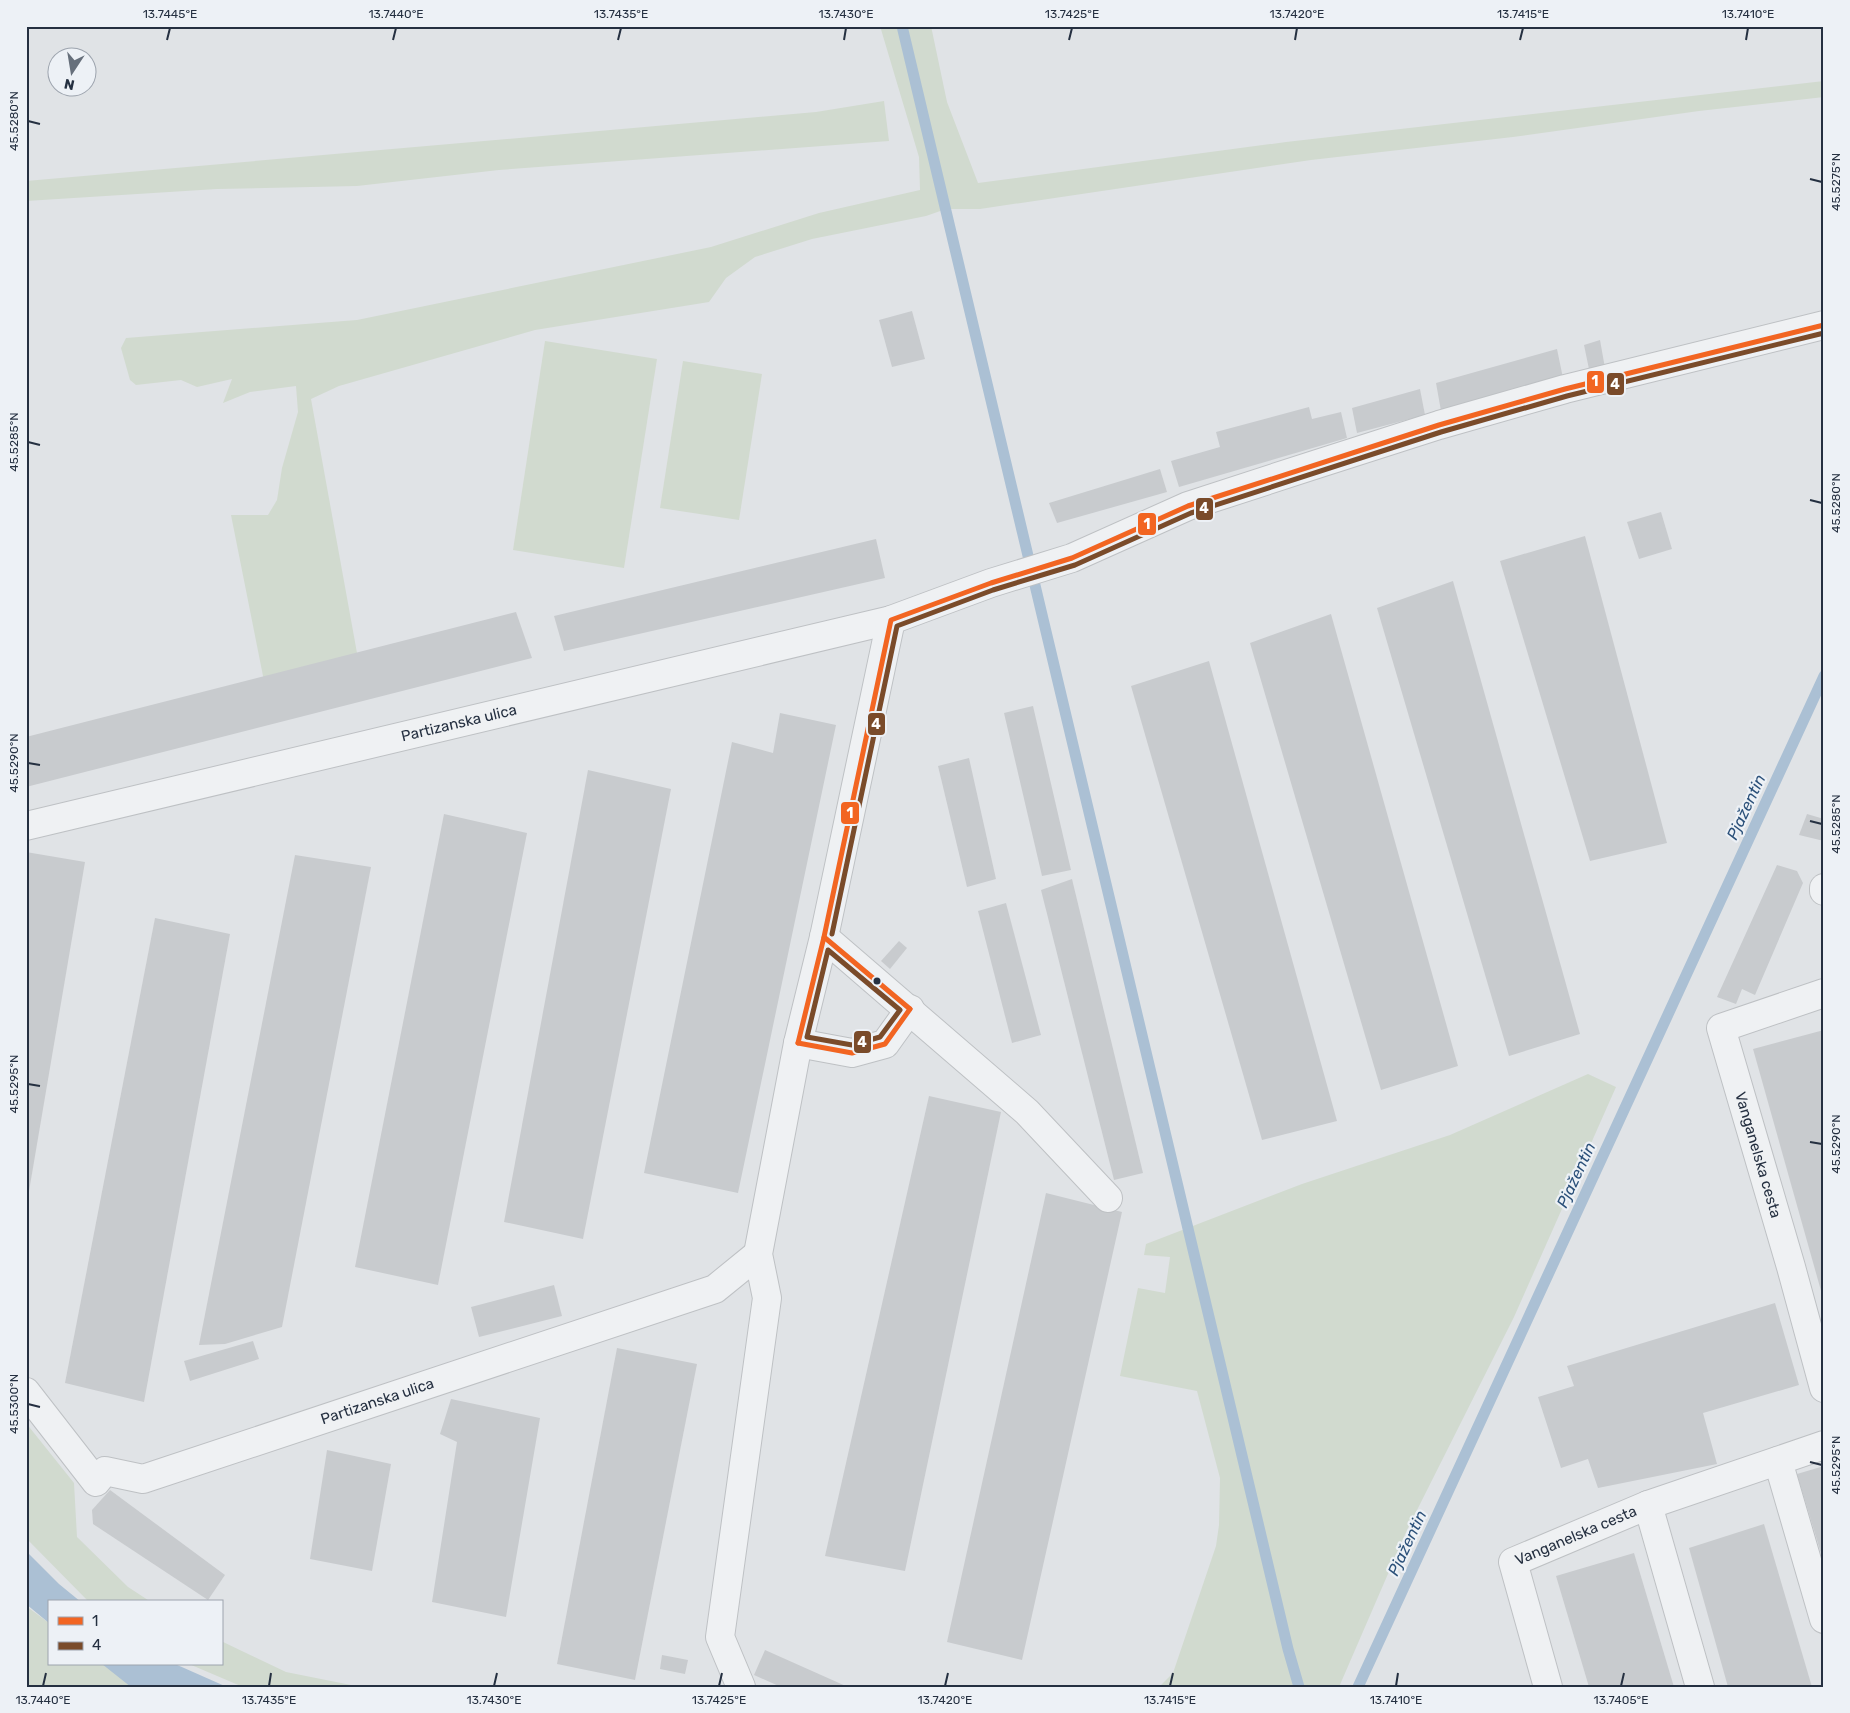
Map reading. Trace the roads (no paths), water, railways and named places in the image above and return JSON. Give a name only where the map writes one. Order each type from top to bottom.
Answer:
[{"type":"street","name":"Partizanska ulica","points":[[26,826],[891,620],[991,583],[1072,558],[1188,506],[1439,425],[1565,389],[1824,325]]},
{"type":"street","points":[[740,1687],[720,1637],[767,1298],[758,1254],[798,1043],[824,937],[891,620]]},
{"type":"street","points":[[824,937],[910,1009],[1027,1112],[1108,1198]]},
{"type":"street","name":"Vanganelska cesta","points":[[1824,993],[1721,1028],[1791,1266],[1824,1388]]},
{"type":"street","points":[[798,1043],[852,1053],[885,1044],[910,1009]]},
{"type":"street","name":"Partizanska ulica","points":[[26,1392],[96,1482],[105,1471],[143,1479],[715,1289],[758,1254]]},
{"type":"street","name":"Vanganelska cesta","points":[[1548,1687],[1513,1562],[1648,1505],[1824,1445]]},
{"type":"street","points":[[1778,1461],[1824,1619]]},
{"type":"street","name":"Vanganelska cesta","points":[[1648,1505],[1700,1687]]},
{"type":"water","points":[[26,1551],[59,1584],[79,1600],[48,1600],[48,1622],[26,1604]]},
{"type":"water","points":[[105,1666],[180,1666],[227,1687],[131,1687]]},
{"type":"waterway","points":[[902,26],[1288,1649],[1299,1687]]},
{"type":"waterway","name":"Pjažentin","points":[[1358,1687],[1824,676]]}]
